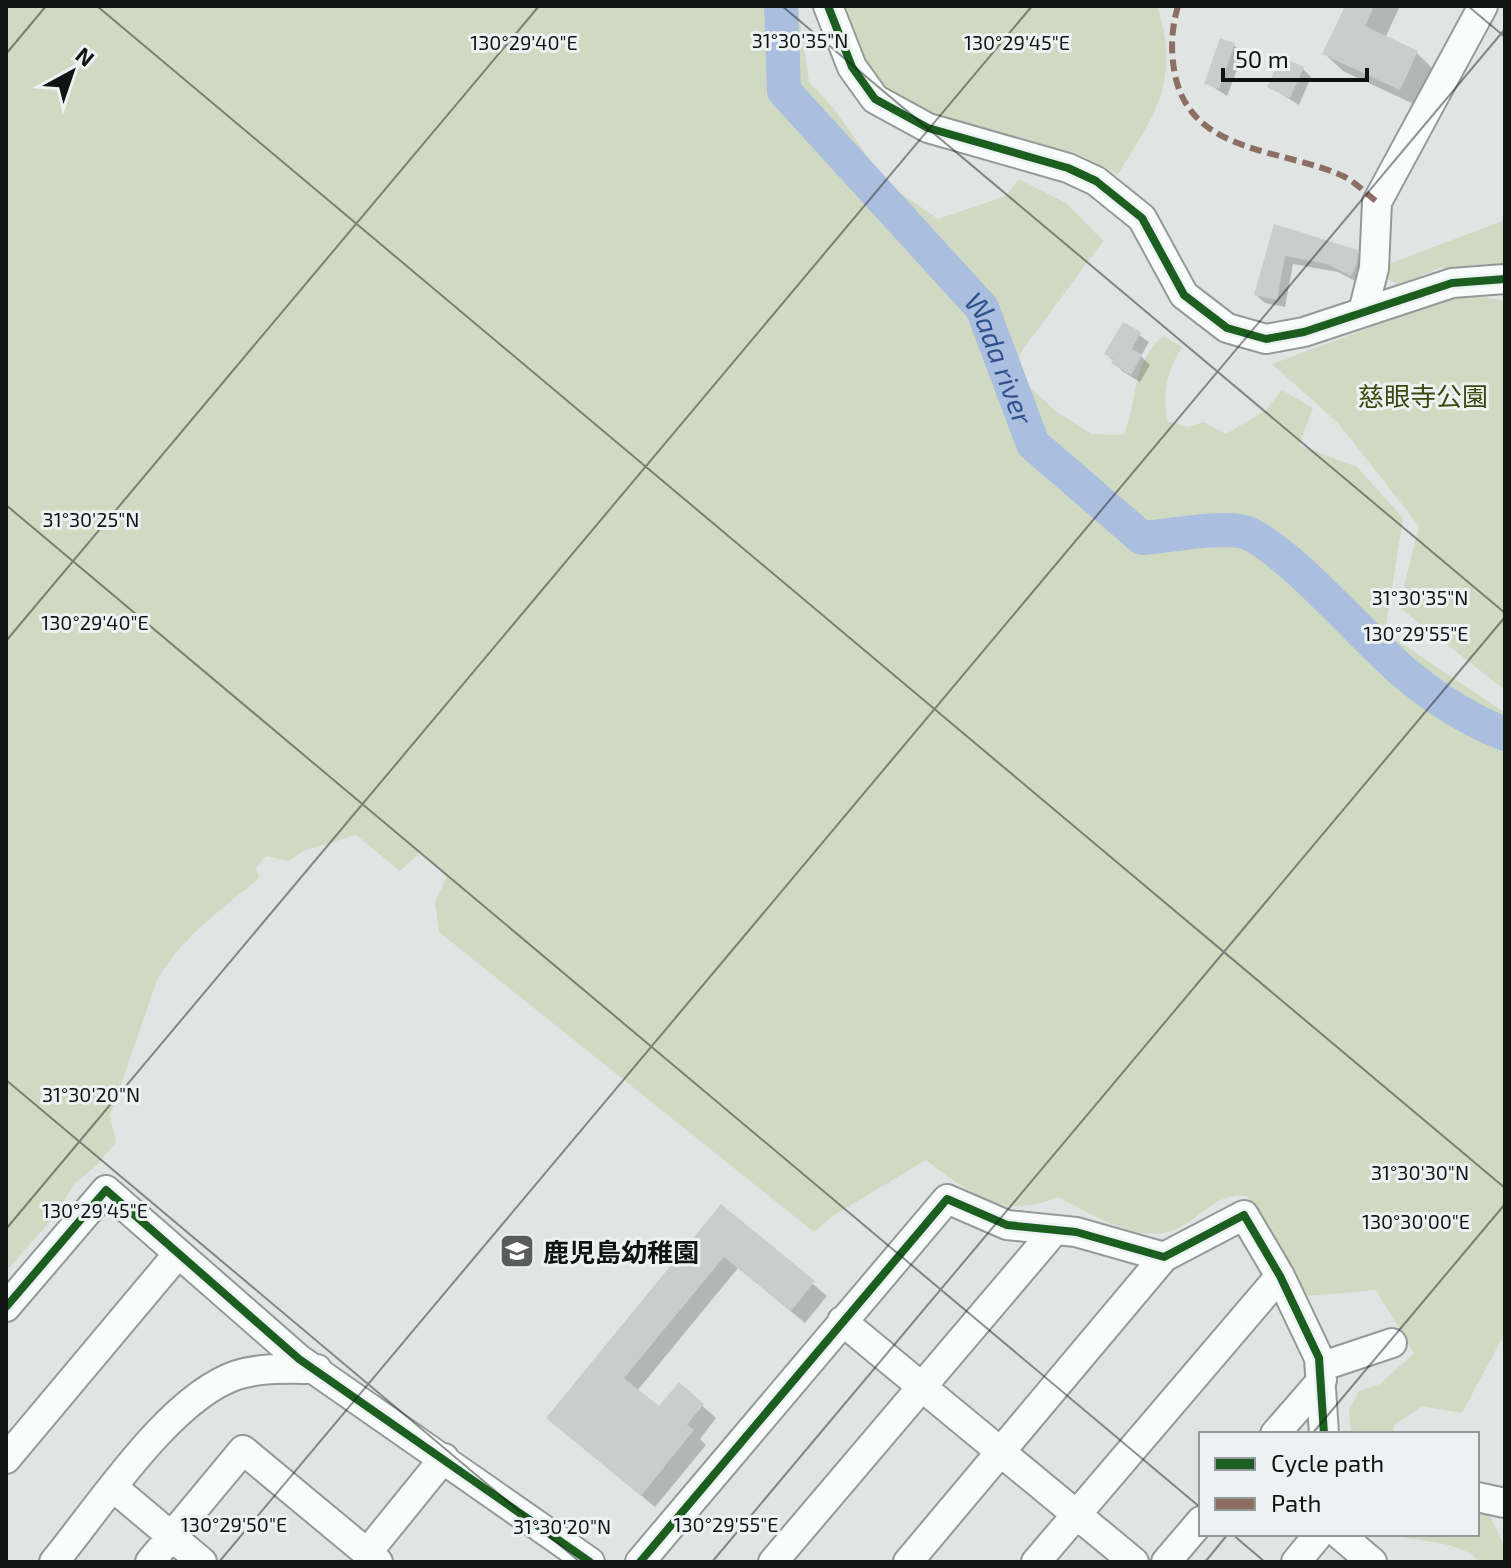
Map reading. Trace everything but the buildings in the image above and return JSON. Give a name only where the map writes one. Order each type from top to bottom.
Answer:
[{"type":"street","points":[[828,6],[852,67],[875,99],[928,128],[1068,168],[1096,181],[1142,218],[1184,295],[1227,328],[1266,339],[1304,332],[1452,283],[1505,279]]},
{"type":"street","points":[[1363,312],[1374,268],[1377,202],[1483,6]]},
{"type":"street","points":[[6,1307],[106,1190],[299,1359],[590,1562]]},
{"type":"street","points":[[640,1562],[947,1199],[1007,1225],[1076,1232],[1164,1257]]},
{"type":"street","points":[[908,1562],[1164,1257],[1244,1215],[1280,1276],[1321,1374],[1324,1432]]},
{"type":"street","points":[[773,1562],[1055,1230]]},
{"type":"street","points":[[6,1459],[177,1255]]},
{"type":"street","points":[[1036,1562],[1280,1276]]},
{"type":"street","points":[[842,1321],[1134,1562]]},
{"type":"street","points":[[1277,1432],[1321,1374],[1392,1343]]},
{"type":"street","points":[[54,1562],[172,1417],[202,1391],[239,1375],[317,1369]]},
{"type":"street","points":[[150,1562],[243,1450],[372,1558],[444,1458]]},
{"type":"street","points":[[114,1488],[202,1562]]},
{"type":"street","points":[[1479,1497],[1505,1503]]},
{"type":"street","points":[[1166,1562],[1199,1523]]},
{"type":"street","points":[[1296,1562],[1317,1536]]},
{"type":"street","points":[[1341,1536],[1372,1562]]},
{"type":"green space","points":[[6,6],[798,6],[809,82],[834,109],[886,183],[938,219],[1006,196],[1019,179],[1066,203],[1103,241],[1021,352],[1016,375],[1058,413],[1092,434],[1124,435],[1140,370],[1163,336],[1182,347],[1167,382],[1167,421],[1187,427],[1204,422],[1226,434],[1266,410],[1282,390],[1313,408],[1299,445],[1357,467],[1403,518],[1385,632],[1505,713],[1505,1341],[1501,1340],[1462,1413],[1422,1406],[1395,1424],[1393,1432],[1351,1432],[1349,1410],[1359,1391],[1380,1384],[1414,1353],[1376,1290],[1305,1296],[1247,1196],[1217,1202],[1176,1229],[1146,1233],[1131,1231],[1100,1219],[1058,1197],[1038,1204],[1003,1205],[973,1193],[926,1160],[831,1217],[814,1232],[439,932],[435,902],[447,877],[421,852],[400,871],[356,835],[303,851],[289,861],[266,856],[256,868],[259,878],[178,950],[157,980],[110,1116],[116,1142],[98,1164],[74,1184],[55,1216],[6,1271]]},
{"type":"green space","points":[[841,6],[1157,6],[1166,54],[1161,94],[1144,133],[1118,174],[1074,152],[945,121],[879,87]]},
{"type":"green space","points":[[1505,220],[1505,267],[1440,268],[1398,284],[1383,277],[1384,266]]},
{"type":"green space","name":"慈眼寺公園","points":[[1463,293],[1505,301],[1505,690],[1399,607],[1419,526],[1339,424],[1272,364]]},
{"type":"green space","points":[[1479,1507],[1487,1509],[1505,1548],[1505,1562],[1479,1562],[1450,1545],[1397,1536],[1479,1536]]},
{"type":"waterway","name":"Wada river","points":[[781,6],[784,91],[982,308],[1033,444],[1142,538],[1228,530],[1257,538],[1300,572],[1417,683],[1466,715],[1505,734]]},
{"type":"marked path","points":[[1178,6],[1172,42],[1174,70],[1186,104],[1201,122],[1221,136],[1244,146],[1343,176],[1377,202]]},
{"type":"cycle path","points":[[828,6],[852,67],[875,99],[928,128],[1068,168],[1096,181],[1142,218],[1184,295],[1227,328],[1266,339],[1304,332],[1452,283],[1505,279]]},
{"type":"cycle path","points":[[6,1307],[106,1190],[299,1359],[590,1562]]},
{"type":"cycle path","points":[[640,1562],[947,1199],[1007,1225],[1076,1232],[1164,1257],[1244,1215],[1280,1276],[1319,1358],[1324,1432]]},
{"type":"place","name":"鹿児島幼稚園","points":[[517,1251]]}]
